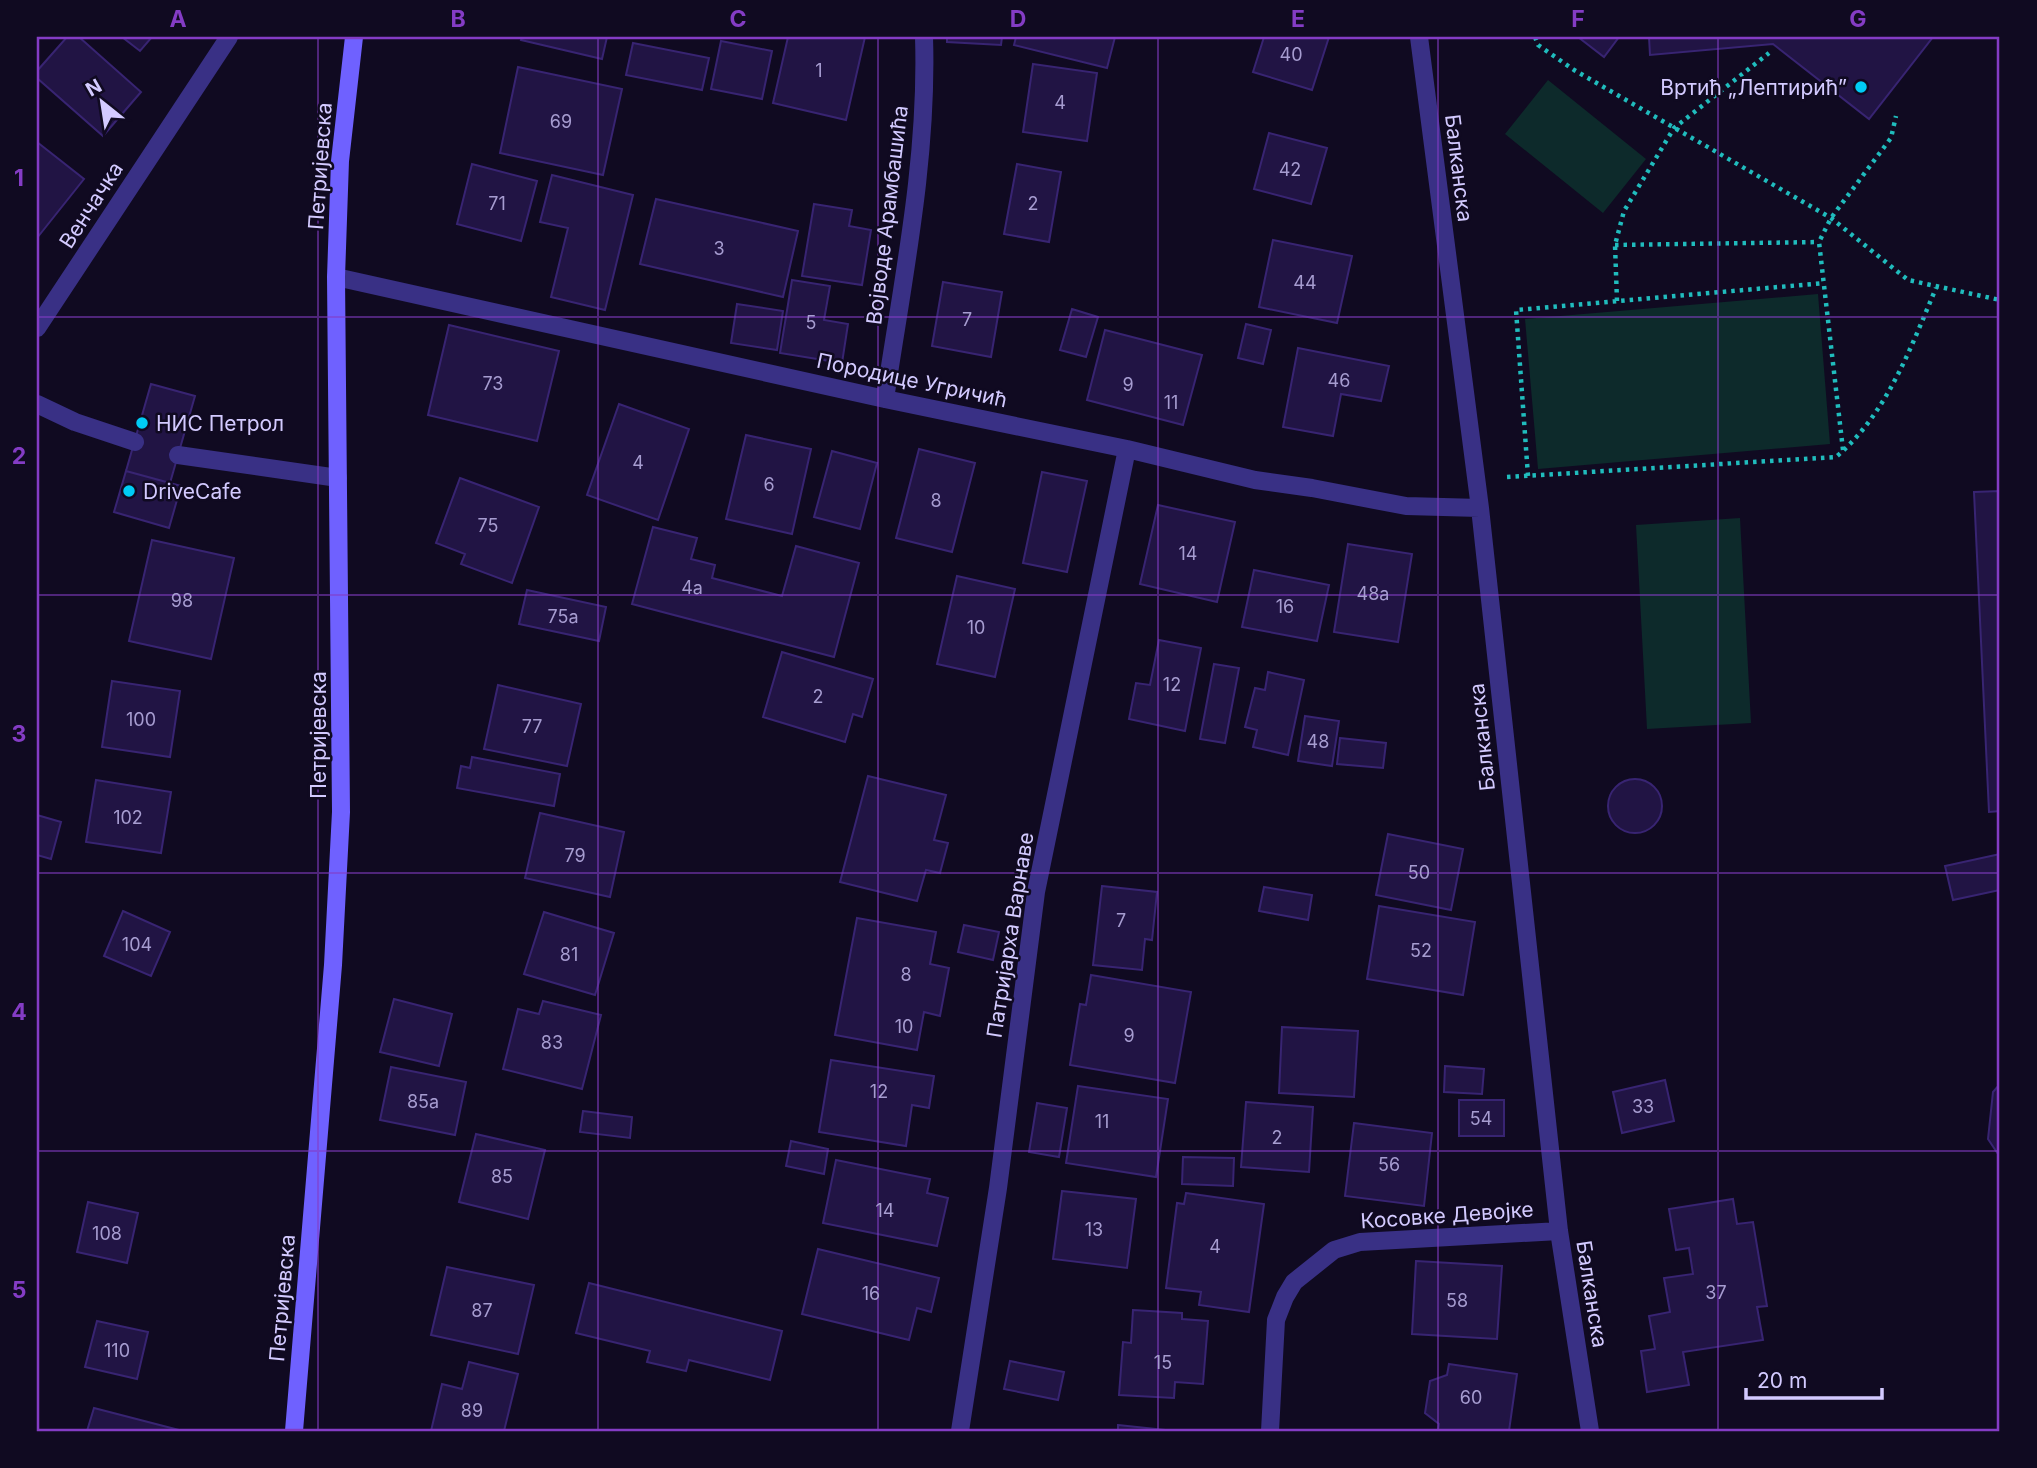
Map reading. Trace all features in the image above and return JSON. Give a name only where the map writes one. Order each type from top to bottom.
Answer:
[{"type":"main road","name":"Петријевска","points":[[294,1431],[338,888],[341,807],[337,277],[340,161],[355,37]]},
{"type":"street","name":"Венчачка","points":[[37,328],[229,37]]},
{"type":"street","name":"Војводе Арамбашића","points":[[886,398],[920,168],[926,92],[924,37]]},
{"type":"street","name":"Балканска","points":[[1419,37],[1480,508],[1559,1231],[1590,1431]]},
{"type":"street","name":"Породице Угричић","points":[[337,277],[1127,449],[1255,480],[1406,506],[1480,508]]},
{"type":"street","points":[[37,404],[75,422],[135,442]]},
{"type":"street","name":"Патријарха Варнаве","points":[[960,1431],[998,1188],[1036,892],[1127,449]]},
{"type":"street","points":[[178,455],[338,478]]},
{"type":"street","name":"Косовке Девојке","points":[[1270,1431],[1276,1320],[1294,1282],[1334,1250],[1360,1242],[1559,1231]]},
{"type":"path","points":[[1535,37],[1538,45],[1574,70],[1831,218],[1908,280],[2000,300]]},
{"type":"path","points":[[1617,301],[1615,246],[1624,211],[1674,128],[1769,53]]},
{"type":"path","points":[[1843,451],[1819,242],[1831,218],[1891,138],[1896,116]]},
{"type":"path","points":[[1615,246],[1819,242]]},
{"type":"path","points":[[1528,476],[1516,310],[1824,283]]},
{"type":"path","points":[[1476,479],[1836,457],[1853,442],[1879,407],[1903,366],[1936,288]]},
{"type":"green space","points":[[1548,80],[1646,159],[1603,213],[1505,134]]},
{"type":"green space","points":[[1818,294],[1830,444],[1538,469],[1525,319]]},
{"type":"green space","points":[[1740,518],[1751,723],[1647,729],[1636,525]]},
{"type":"building","points":[[67,37],[79,37],[141,92],[103,136],[37,78],[37,71]]},
{"type":"building","points":[[122,37],[152,37],[140,51]]},
{"type":"building","points":[[522,37],[607,37],[602,59],[521,40]]},
{"type":"building","points":[[788,37],[865,37],[846,120],[773,103]]},
{"type":"building","points":[[947,37],[1002,37],[1001,45],[947,42]]},
{"type":"building","points":[[1016,37],[1115,37],[1107,68],[1014,45]]},
{"type":"building","points":[[1264,37],[1329,37],[1312,90],[1253,72]]},
{"type":"building","name":"Вртић „Лептирић”","points":[[1578,37],[1619,37],[1604,57]]},
{"type":"building","name":"Вртић „Лептирић”","points":[[1649,37],[1933,37],[1869,119],[1773,44],[1650,55]]},
{"type":"building","points":[[721,41],[772,51],[762,99],[711,89]]},
{"type":"building","points":[[633,43],[709,58],[702,90],[626,75]]},
{"type":"building","points":[[1033,64],[1097,73],[1087,141],[1023,132]]},
{"type":"building","points":[[518,67],[622,89],[603,175],[500,153]]},
{"type":"building","points":[[1269,133],[1327,148],[1311,204],[1254,189]]},
{"type":"building","points":[[37,142],[84,179],[37,238]]},
{"type":"building","points":[[472,164],[537,181],[521,241],[457,224]]},
{"type":"building","points":[[1017,164],[1061,172],[1049,242],[1004,234]]},
{"type":"building","points":[[552,175],[633,195],[605,310],[551,297],[568,228],[540,222]]},
{"type":"building","points":[[656,199],[798,231],[783,297],[640,264]]},
{"type":"building","points":[[814,204],[852,210],[849,226],[871,230],[862,285],[802,276]]},
{"type":"building","points":[[1273,240],[1352,256],[1337,323],[1259,307]]},
{"type":"building","points":[[792,280],[830,286],[824,320],[848,324],[842,363],[780,353]]},
{"type":"building","points":[[943,282],[1002,292],[991,357],[932,346]]},
{"type":"building","points":[[737,304],[783,311],[777,350],[731,343]]},
{"type":"building","points":[[1072,309],[1098,317],[1086,357],[1060,350]]},
{"type":"building","points":[[1246,324],[1271,330],[1263,364],[1238,358]]},
{"type":"building","points":[[449,325],[559,351],[537,441],[428,415]]},
{"type":"building","points":[[1105,330],[1202,355],[1183,425],[1087,400]]},
{"type":"building","points":[[1298,348],[1389,366],[1381,401],[1341,394],[1333,436],[1283,427]]},
{"type":"building","points":[[151,384],[195,396],[170,483],[126,471]]},
{"type":"building","points":[[619,404],[689,429],[658,520],[587,495]]},
{"type":"building","points":[[746,435],[811,449],[792,534],[726,519]]},
{"type":"building","points":[[919,449],[975,463],[952,552],[896,538]]},
{"type":"building","points":[[832,451],[877,463],[860,529],[814,517]]},
{"type":"building","points":[[126,471],[181,486],[169,528],[114,512]]},
{"type":"building","points":[[1042,472],[1087,481],[1067,572],[1023,563]]},
{"type":"building","points":[[460,478],[539,507],[512,583],[461,564],[465,554],[436,543]]},
{"type":"building","points":[[2000,491],[2000,811],[1989,812],[1974,492]]},
{"type":"building","points":[[1158,505],[1235,522],[1217,602],[1140,584]]},
{"type":"building","points":[[653,527],[697,538],[691,559],[715,565],[712,578],[782,596],[796,546],[859,563],[834,657],[632,604]]},
{"type":"building","points":[[152,540],[234,558],[211,659],[129,641]]},
{"type":"building","points":[[1348,544],[1412,554],[1398,642],[1334,632]]},
{"type":"building","points":[[1254,570],[1329,585],[1317,641],[1242,627]]},
{"type":"building","points":[[957,576],[1015,589],[995,677],[937,664]]},
{"type":"building","points":[[527,590],[606,607],[599,641],[519,624]]},
{"type":"building","points":[[1159,640],[1201,648],[1185,731],[1129,719],[1136,683],[1150,685]]},
{"type":"building","points":[[782,652],[873,679],[862,717],[853,714],[845,742],[763,717]]},
{"type":"building","points":[[1214,664],[1239,668],[1225,743],[1200,739]]},
{"type":"building","points":[[1268,672],[1304,680],[1288,755],[1253,747],[1257,730],[1245,727],[1255,688],[1265,690]]},
{"type":"building","points":[[112,681],[180,691],[170,757],[102,747]]},
{"type":"building","points":[[498,685],[581,704],[567,766],[484,749]]},
{"type":"building","points":[[1305,716],[1339,721],[1332,766],[1298,761]]},
{"type":"building","points":[[1340,738],[1386,743],[1383,768],[1337,764]]},
{"type":"building","points":[[472,757],[560,774],[554,806],[457,788],[461,766],[470,768]]},
{"type":"building","points":[[868,776],[946,795],[934,840],[948,843],[940,873],[926,870],[917,901],[840,882]]},
{"type":"building","points":[[1635,779],[1654,787],[1662,806],[1654,825],[1635,833],[1616,825],[1608,806],[1616,787]]},
{"type":"building","points":[[96,780],[171,792],[161,853],[86,842]]},
{"type":"building","points":[[540,813],[624,832],[610,897],[525,878]]},
{"type":"building","points":[[37,815],[61,822],[51,859],[37,855]]},
{"type":"building","points":[[1388,834],[1463,849],[1451,910],[1376,895]]},
{"type":"building","points":[[2000,854],[2000,890],[1953,900],[1945,866]]},
{"type":"building","points":[[1102,886],[1157,892],[1152,940],[1145,939],[1142,970],[1093,965]]},
{"type":"building","points":[[1264,887],[1312,895],[1308,920],[1259,911]]},
{"type":"building","points":[[1379,906],[1475,922],[1463,995],[1367,979]]},
{"type":"building","points":[[123,911],[170,932],[151,976],[104,956]]},
{"type":"building","points":[[544,912],[614,933],[595,995],[524,974]]},
{"type":"building","points":[[857,918],[936,932],[930,964],[949,968],[940,1016],[924,1012],[917,1050],[835,1035]]},
{"type":"building","points":[[964,925],[999,932],[993,960],[958,952]]},
{"type":"building","points":[[1091,975],[1191,992],[1175,1083],[1070,1065],[1080,1004],[1086,1005]]},
{"type":"building","points":[[394,999],[452,1014],[439,1066],[380,1052]]},
{"type":"building","points":[[543,1001],[601,1015],[582,1089],[503,1069],[518,1009],[539,1014]]},
{"type":"building","points":[[1282,1027],[1358,1031],[1354,1097],[1279,1093]]},
{"type":"building","points":[[831,1060],[934,1076],[929,1108],[912,1105],[906,1146],[819,1132]]},
{"type":"building","points":[[1445,1066],[1484,1069],[1482,1094],[1444,1092]]},
{"type":"building","points":[[391,1067],[466,1082],[455,1135],[380,1120]]},
{"type":"building","points":[[1665,1080],[1674,1121],[1622,1133],[1613,1092]]},
{"type":"building","points":[[2000,1084],[2000,1157],[1988,1139],[1993,1092]]},
{"type":"building","points":[[1078,1086],[1168,1099],[1156,1177],[1066,1163]]},
{"type":"building","points":[[1459,1100],[1504,1100],[1504,1136],[1459,1136]]},
{"type":"building","points":[[1246,1102],[1313,1107],[1309,1172],[1241,1167]]},
{"type":"building","points":[[1037,1103],[1067,1108],[1059,1157],[1029,1152]]},
{"type":"building","points":[[583,1111],[632,1117],[630,1138],[580,1132]]},
{"type":"building","points":[[1354,1123],[1432,1133],[1424,1206],[1345,1196]]},
{"type":"building","points":[[476,1134],[545,1150],[528,1219],[459,1202]]},
{"type":"building","points":[[791,1141],[828,1149],[824,1174],[786,1166]]},
{"type":"building","points":[[1183,1157],[1234,1158],[1233,1186],[1182,1184]]},
{"type":"building","points":[[836,1160],[930,1179],[927,1193],[948,1198],[937,1246],[823,1223]]},
{"type":"building","points":[[1062,1191],[1136,1199],[1127,1268],[1053,1259]]},
{"type":"building","points":[[1186,1193],[1264,1204],[1249,1312],[1199,1305],[1201,1292],[1166,1288],[1177,1203],[1184,1204]]},
{"type":"building","points":[[1733,1199],[1737,1224],[1753,1222],[1767,1306],[1757,1307],[1763,1340],[1683,1352],[1689,1385],[1647,1392],[1641,1351],[1655,1349],[1649,1316],[1670,1312],[1664,1278],[1693,1274],[1689,1248],[1676,1250],[1669,1209]]},
{"type":"building","points":[[88,1202],[138,1213],[127,1263],[77,1252]]},
{"type":"building","points":[[818,1249],[939,1278],[931,1312],[917,1308],[909,1340],[802,1314]]},
{"type":"building","points":[[1416,1261],[1502,1266],[1497,1339],[1412,1334]]},
{"type":"building","points":[[447,1267],[534,1285],[518,1354],[431,1335]]},
{"type":"building","points":[[589,1283],[782,1331],[770,1380],[689,1360],[686,1371],[647,1362],[650,1351],[576,1333]]},
{"type":"building","points":[[1133,1310],[1182,1313],[1182,1319],[1208,1321],[1203,1384],[1175,1382],[1174,1398],[1119,1395],[1123,1342],[1131,1343]]},
{"type":"building","points":[[97,1321],[148,1332],[137,1379],[85,1367]]},
{"type":"building","points":[[1010,1361],[1064,1372],[1058,1400],[1004,1389]]},
{"type":"building","points":[[469,1362],[518,1374],[504,1431],[431,1431],[442,1384],[462,1389]]},
{"type":"building","points":[[1449,1364],[1517,1374],[1509,1431],[1438,1431],[1439,1424],[1425,1413],[1430,1381],[1447,1375]]},
{"type":"building","points":[[94,1408],[179,1430],[87,1431]]},
{"type":"building","points":[[1118,1425],[1175,1431],[1118,1431]]},
{"type":"place","name":"Вртић „Лептирић”","points":[[1861,87]]},
{"type":"place","name":"НИС Петрол","points":[[142,423]]},
{"type":"place","name":"DriveCafe","points":[[129,491]]}]
